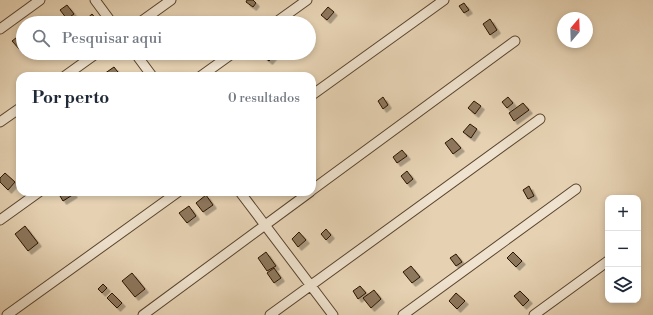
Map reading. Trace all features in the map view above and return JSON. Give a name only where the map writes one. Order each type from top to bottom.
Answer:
[{"type":"street","points":[[17,16],[40,0]]},
{"type":"street","points":[[95,0],[107,16]]},
{"type":"street","points":[[149,16],[171,0]]},
{"type":"street","points":[[285,16],[308,0]]},
{"type":"street","points":[[316,92],[444,0]]},
{"type":"street","points":[[0,28],[16,17]]},
{"type":"street","points":[[316,187],[515,42]]},
{"type":"street","points":[[71,72],[87,60]]},
{"type":"street","points":[[140,60],[149,72]]},
{"type":"street","points":[[207,72],[223,60]]},
{"type":"street","points":[[0,122],[16,111]]},
{"type":"street","points":[[270,315],[540,119]]},
{"type":"street","points":[[403,315],[576,189]]},
{"type":"street","points":[[0,220],[33,196]]},
{"type":"street","points":[[7,315],[172,196]]},
{"type":"street","points":[[243,196],[333,315]]},
{"type":"street","points":[[143,315],[304,196]]},
{"type":"street","points":[[534,315],[605,263]]},
{"type":"building","points":[[247,0],[253,0],[256,3],[253,7],[246,2]]},
{"type":"building","points":[[464,3],[469,10],[464,13],[459,6]]},
{"type":"building","points":[[67,5],[74,14],[71,16],[65,16],[60,10]]},
{"type":"building","points":[[328,7],[334,12],[327,20],[321,15]]},
{"type":"building","points":[[490,19],[497,30],[490,35],[483,24]]},
{"type":"building","points":[[16,38],[16,45],[12,41]]},
{"type":"building","points":[[114,67],[118,72],[107,72]]},
{"type":"building","points":[[383,97],[388,105],[383,109],[378,101]]},
{"type":"building","points":[[508,97],[513,103],[507,108],[502,102]]},
{"type":"building","points":[[474,101],[481,106],[475,114],[468,108]]},
{"type":"building","points":[[523,103],[529,110],[514,121],[509,113]]},
{"type":"building","points":[[470,124],[477,129],[471,138],[463,132]]},
{"type":"building","points":[[452,138],[461,148],[453,154],[445,143]]},
{"type":"building","points":[[402,150],[407,156],[397,163],[393,157]]},
{"type":"building","points":[[407,171],[413,179],[407,184],[401,176]]},
{"type":"building","points":[[5,173],[15,182],[8,190],[0,182],[0,178]]},
{"type":"building","points":[[529,186],[534,196],[528,199],[523,190]]},
{"type":"building","points":[[60,196],[71,196],[63,201]]},
{"type":"building","points":[[207,196],[213,205],[203,212],[196,203]]},
{"type":"building","points":[[189,206],[196,216],[187,223],[179,213]]},
{"type":"building","points":[[25,226],[38,243],[28,251],[15,234]]},
{"type":"building","points":[[326,229],[331,235],[326,240],[321,234]]},
{"type":"building","points":[[299,232],[306,240],[298,247],[292,239]]},
{"type":"building","points":[[266,252],[276,266],[267,271],[258,258]]},
{"type":"building","points":[[513,252],[522,261],[516,267],[507,258]]},
{"type":"building","points":[[456,254],[462,262],[456,266],[450,258]]},
{"type":"building","points":[[411,266],[420,277],[412,283],[403,272]]},
{"type":"building","points":[[274,268],[281,278],[274,283],[267,273]]},
{"type":"building","points":[[132,273],[145,289],[135,297],[122,281]]},
{"type":"building","points":[[103,284],[107,288],[102,293],[98,289]]},
{"type":"building","points":[[360,286],[366,293],[358,299],[353,291]]},
{"type":"building","points":[[374,290],[381,299],[371,308],[363,298]]},
{"type":"building","points":[[520,291],[529,300],[523,306],[514,296]]},
{"type":"building","points":[[112,293],[122,303],[117,308],[107,298]]},
{"type":"building","points":[[456,293],[465,301],[457,309],[449,301]]}]
